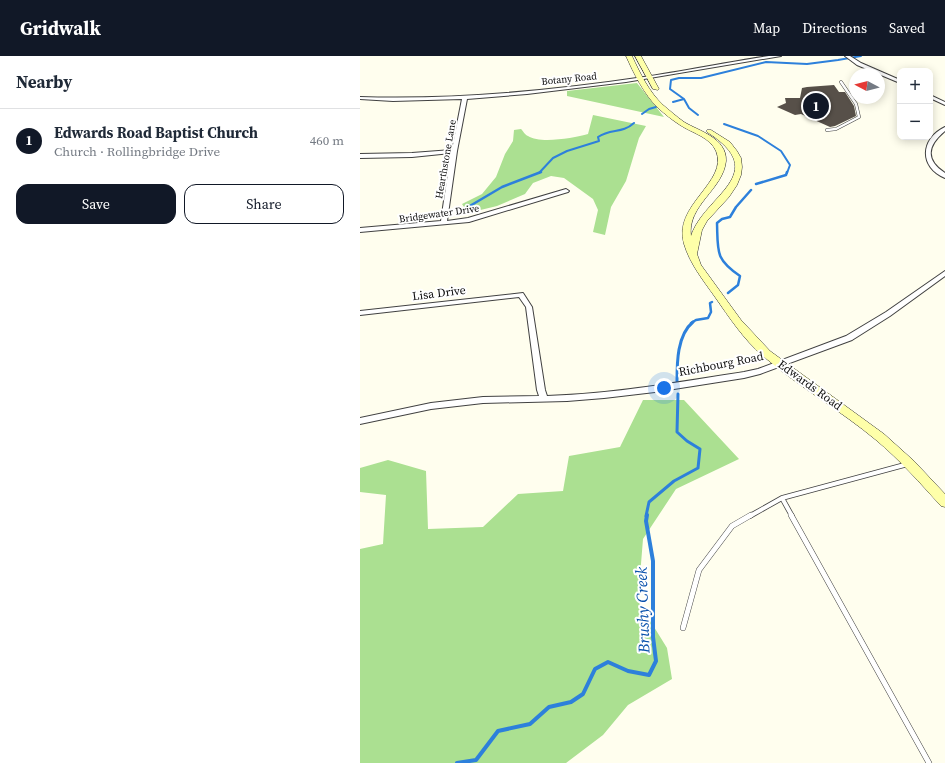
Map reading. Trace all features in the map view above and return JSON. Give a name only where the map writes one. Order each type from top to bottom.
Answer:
[{"type":"street","name":"Edwards Road","points":[[629,56],[640,79],[659,104],[681,123],[712,140],[720,151],[722,160],[718,176],[692,211],[688,221],[686,234],[688,244],[697,266],[738,322],[766,353],[880,437],[910,464],[945,502]]},
{"type":"street","points":[[638,56],[658,93],[695,126],[706,129],[725,141],[738,158],[735,178],[727,194],[700,224],[693,245],[693,254]]},
{"type":"street","name":"Botany Road","points":[[360,98],[465,98],[640,79],[779,56]]},
{"type":"street","points":[[847,56],[852,60],[897,81]]},
{"type":"street","name":"Hearthstone Lane","points":[[444,223],[454,151],[465,98]]},
{"type":"street","points":[[933,98],[945,104]]},
{"type":"street","points":[[945,129],[936,136],[930,144],[928,158],[934,168],[945,176]]},
{"type":"street","points":[[360,156],[412,155],[454,151]]},
{"type":"street","name":"Bridgewater Drive","points":[[360,230],[444,223],[484,216],[566,191]]},
{"type":"street","name":"Richbourg Road","points":[[360,421],[405,411],[482,400],[604,395],[744,375],[780,364],[849,338],[888,314],[945,273]]},
{"type":"street","name":"Lisa Drive","points":[[360,313],[521,295],[529,307],[541,390],[544,398]]},
{"type":"lane","points":[[827,130],[836,128],[859,117],[856,104],[841,82]]},
{"type":"lane","points":[[683,628],[699,570],[732,526],[782,498],[910,464]]},
{"type":"lane","points":[[782,498],[929,763]]},
{"type":"green space","points":[[637,83],[664,117],[567,96],[567,91]]},
{"type":"green space","points":[[593,115],[646,126],[639,138],[626,181],[611,207],[605,235],[593,232],[598,210],[593,199],[564,178],[551,176],[533,183],[525,194],[497,206],[468,213],[462,204],[482,194],[496,177],[505,154],[513,141],[514,130],[521,129],[525,134],[540,140],[557,140],[574,137],[588,134]]},
{"type":"green space","points":[[643,400],[684,400],[739,459],[676,489],[643,539],[638,601],[667,648],[672,679],[628,705],[603,735],[566,763],[360,763],[360,549],[383,544],[386,495],[360,492],[360,468],[388,460],[426,471],[428,529],[483,527],[518,494],[563,491],[569,456],[620,447]]},
{"type":"building","points":[[834,85],[839,92],[845,92],[849,98],[849,104],[853,104],[854,106],[856,116],[830,127],[801,114],[795,115],[777,107],[786,103],[785,98],[800,98],[802,88]]},
{"type":"waterway","name":"Brushy Creek","points":[[684,99],[670,89],[671,80],[679,78],[701,78],[766,62],[807,64],[861,56]]},
{"type":"waterway","points":[[673,102],[684,99]]},
{"type":"waterway","name":"Brushy Creek","points":[[684,99],[689,108],[698,115]]},
{"type":"waterway","points":[[642,114],[649,109],[656,107]]},
{"type":"waterway","points":[[539,173],[553,158],[567,151],[599,141],[598,137],[603,134],[625,129],[634,123]]},
{"type":"waterway","name":"Brushy Creek","points":[[724,124],[758,136],[781,151],[790,165],[787,173]]},
{"type":"waterway","name":"Brushy Creek","points":[[756,184],[786,175],[787,172]]},
{"type":"waterway","points":[[463,210],[502,187],[539,173]]},
{"type":"waterway","name":"Brushy Creek","points":[[728,293],[738,285],[740,276],[726,265],[722,259],[718,248],[717,223],[722,219],[730,217],[736,207],[751,190]]},
{"type":"waterway","name":"Brushy Creek","points":[[691,323],[696,320],[708,318],[711,312],[710,303],[712,302]]},
{"type":"waterway","name":"Brushy Creek","points":[[677,381],[678,358],[681,342],[684,334],[693,322]]},
{"type":"waterway","name":"Brushy Creek","points":[[646,516],[649,502],[674,481],[698,468],[700,449],[687,441],[677,432],[678,394]]},
{"type":"waterway","name":"Brushy Creek","points":[[457,763],[476,760],[498,731],[530,724],[549,707],[571,702],[583,694],[595,669],[608,662],[628,671],[649,675],[656,661],[653,637],[653,561],[646,521],[647,515]]},
{"type":"place","name":"Edwards Road Baptist Church","points":[[816,106]]}]
